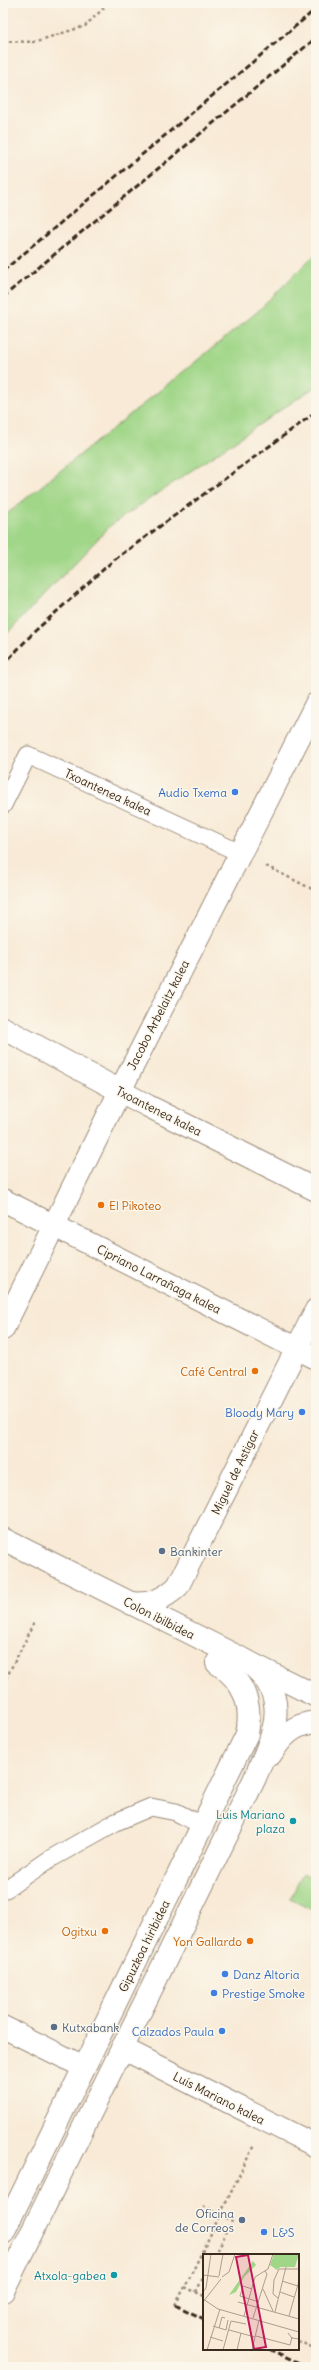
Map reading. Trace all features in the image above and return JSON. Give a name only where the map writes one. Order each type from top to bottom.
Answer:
[{"type":"main road","name":"Jacobo Arbelaitz kalea","points":[[3,1328],[120,1091],[316,704]]},
{"type":"main road","name":"Txoantenea kalea","points":[[3,1028],[120,1091],[316,1190]]},
{"type":"main road","name":"Cipriano Larrañaga kalea","points":[[3,1200],[316,1358]]},
{"type":"main road","name":"Miguel de Astigar","points":[[130,1603],[143,1604],[157,1602],[169,1595],[178,1586],[316,1310]]},
{"type":"main road","name":"Colon ibilbidea","points":[[3,1539],[316,1696]]},
{"type":"main road","name":"Colon ibilbidea","points":[[3,1556],[316,1712]]},
{"type":"main road","points":[[3,2291],[254,1780],[274,1732],[277,1718],[272,1690],[256,1668],[245,1660]]},
{"type":"main road","name":"Gipuzkoa hiribidea","points":[[3,2233],[248,1734],[250,1720],[246,1694],[239,1681],[229,1670],[217,1663]]},
{"type":"main road","points":[[254,1780],[282,1737],[294,1728],[316,1722]]},
{"type":"main road","points":[[3,2027],[84,2067]]},
{"type":"main road","name":"Luis Mariano kalea","points":[[122,2048],[316,2146]]},
{"type":"lane","name":"Txoantenea kalea","points":[[3,805],[28,755],[240,853]]},
{"type":"lane","points":[[6,1889],[57,1855],[116,1822],[151,1807],[176,1812],[202,1826]]},
{"type":"path","points":[[3,41],[34,42],[85,26],[109,3]]},
{"type":"path","points":[[240,853],[316,891]]},
{"type":"path","points":[[3,1684],[34,1622]]},
{"type":"path","points":[[175,2305],[265,2121]]},
{"type":"path","points":[[202,2206],[232,2221],[216,2254]]},
{"type":"path","points":[[196,2292],[203,2278]]},
{"type":"path","points":[[185,2287],[203,2296]]},
{"type":"path","points":[[299,2340],[316,2349]]},
{"type":"green space","points":[[316,253],[316,386],[111,525],[3,638],[3,517],[256,313]]},
{"type":"green space","points":[[303,1873],[316,1880],[316,1912],[290,1899]]},
{"type":"railway","points":[[3,271],[316,9]]},
{"type":"railway","points":[[3,297],[316,38]]},
{"type":"railway","points":[[3,665],[35,631],[114,560],[316,412]]},
{"type":"railway","points":[[175,2305],[203,2319]]},
{"type":"railway","points":[[271,2350],[308,2367]]},
{"type":"place","name":"Audio Txema","points":[[235,792]]},
{"type":"place","name":"El Pikoteo","points":[[101,1205]]},
{"type":"place","name":"Café Central","points":[[255,1371]]},
{"type":"place","name":"Bloody Mary","points":[[302,1412]]},
{"type":"place","name":"Bankinter","points":[[162,1551]]},
{"type":"place","name":"Luis Mariano plaza","points":[[293,1821]]},
{"type":"place","name":"Ogitxu","points":[[105,1931]]},
{"type":"place","name":"Yon Gallardo","points":[[250,1941]]},
{"type":"place","name":"Danz Altoria","points":[[225,1974]]},
{"type":"place","name":"Prestige Smoke","points":[[214,1993]]},
{"type":"place","name":"Kutxabank","points":[[54,2027]]},
{"type":"place","name":"Calzados Paula","points":[[222,2031]]},
{"type":"place","name":"Oficina de Correos","points":[[242,2220]]},
{"type":"place","name":"L&S","points":[[264,2232]]},
{"type":"place","name":"Atxola-gabea","points":[[114,2275]]}]
